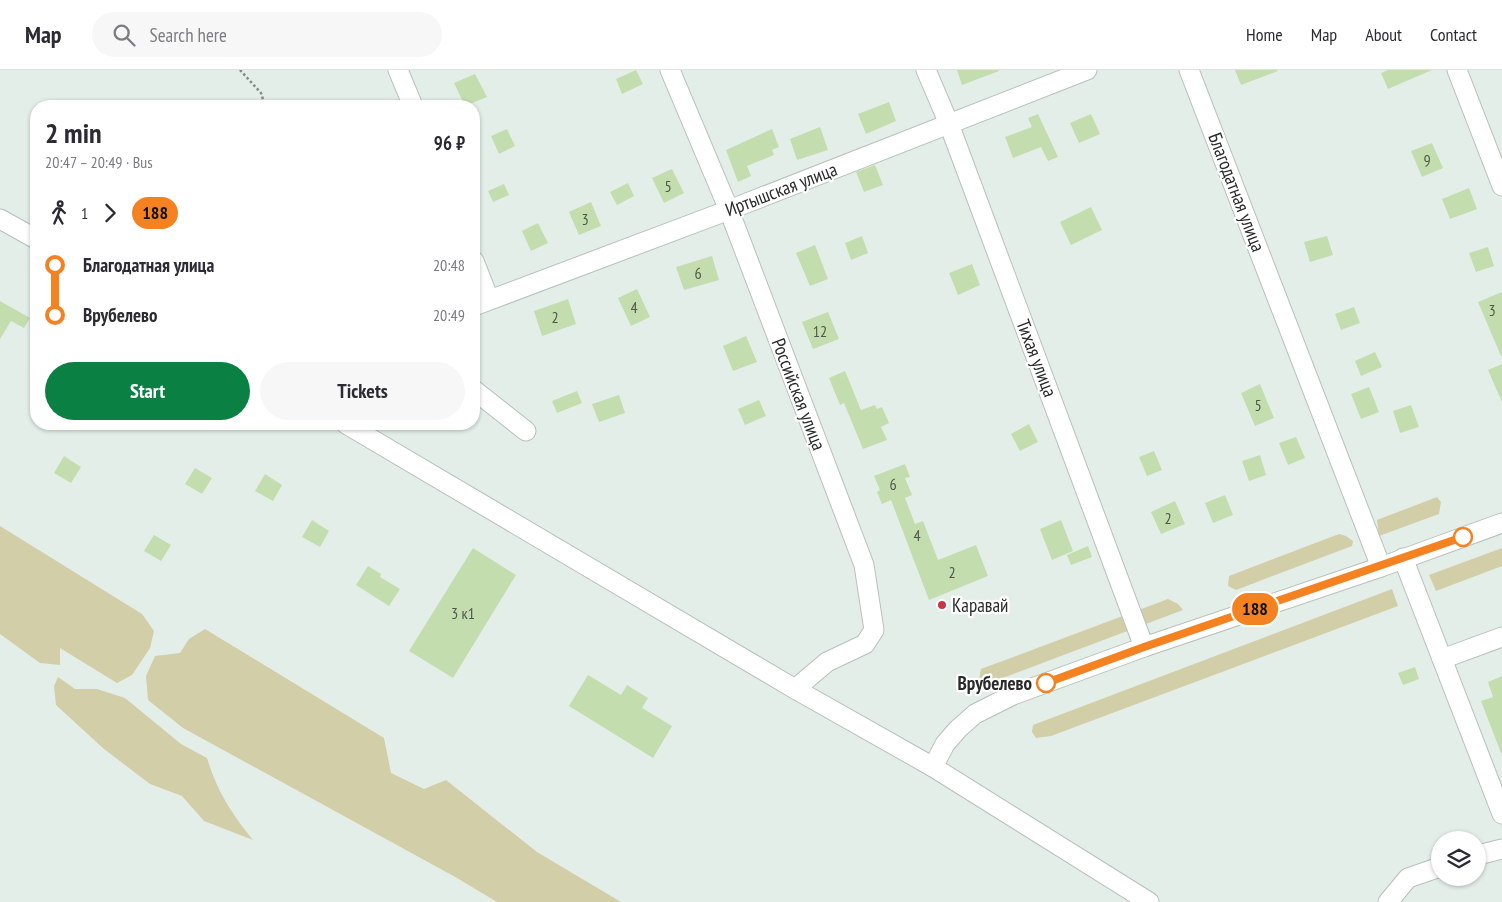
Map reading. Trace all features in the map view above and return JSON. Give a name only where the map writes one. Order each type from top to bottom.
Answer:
[{"type":"street","points":[[398,70],[410,100]]},
{"type":"street","name":"Российская улица","points":[[670,70],[729,210],[864,566],[874,630],[865,644],[827,662],[794,689]]},
{"type":"street","name":"Тихая улица","points":[[926,70],[949,124],[1144,647]]},
{"type":"street","name":"Иртышская улица","points":[[481,303],[729,210],[1087,70]]},
{"type":"street","name":"Благодатная улица","points":[[1189,70],[1381,566]]},
{"type":"street","points":[[1457,70],[1502,186]]},
{"type":"street","points":[[0,219],[30,236]]},
{"type":"street","points":[[480,395],[526,431]]},
{"type":"street","points":[[356,430],[794,689],[933,767],[1149,902]]},
{"type":"street","points":[[933,767],[946,744],[958,729],[976,714],[1013,695],[1144,647],[1502,523]]},
{"type":"street","points":[[1403,558],[1502,814]]},
{"type":"street","points":[[1442,660],[1502,636]]},
{"type":"street","points":[[1486,853],[1502,849]]},
{"type":"street","points":[[1388,902],[1408,878],[1431,870]]},
{"type":"path","points":[[240,70],[261,93],[263,100]]},
{"type":"shaded area","points":[[1437,497],[1441,502],[1439,514],[1379,536],[1377,520]]},
{"type":"shaded area","points":[[0,526],[142,614],[154,631],[150,648],[132,675],[117,683],[60,648],[60,665],[40,663],[0,634]]},
{"type":"shaded area","points":[[1339,534],[1353,541],[1352,546],[1236,590],[1228,586],[1229,576]]},
{"type":"shaded area","points":[[1502,548],[1502,566],[1436,591],[1429,575]]},
{"type":"shaded area","points":[[1392,589],[1398,606],[1051,736],[1036,738],[1032,732],[1033,725]]},
{"type":"shaded area","points":[[1168,599],[1178,604],[1183,610],[987,684],[979,680],[981,669]]},
{"type":"shaded area","points":[[205,629],[384,738],[391,773],[424,789],[446,780],[537,852],[621,902],[497,902],[457,878],[183,728],[148,700],[146,676],[155,656],[180,653],[189,639]]},
{"type":"shaded area","points":[[58,677],[75,689],[97,689],[125,698],[181,744],[207,758],[215,781],[226,801],[253,840],[204,821],[182,796],[150,784],[104,749],[56,705],[54,686]]},
{"type":"building","points":[[636,70],[643,84],[622,94],[616,79]]},
{"type":"building","points":[[957,70],[999,70],[999,71],[962,85]]},
{"type":"building","points":[[1235,70],[1277,70],[1278,71],[1241,85]]},
{"type":"building","points":[[1388,70],[1432,70],[1388,89],[1381,73]]},
{"type":"building","points":[[475,74],[487,97],[480,100],[462,100],[454,83]]},
{"type":"building","points":[[889,102],[896,121],[866,134],[858,114]]},
{"type":"building","points":[[1038,114],[1058,157],[1048,161],[1041,147],[1013,158],[1005,137],[1032,127],[1028,118]]},
{"type":"building","points":[[1091,114],[1100,134],[1079,143],[1070,123]]},
{"type":"building","points":[[820,127],[828,150],[797,160],[790,139]]},
{"type":"building","points":[[507,129],[515,146],[499,154],[491,136]]},
{"type":"building","points":[[772,129],[779,147],[772,150],[774,155],[747,166],[751,176],[738,182],[726,150]]},
{"type":"building","points":[[1432,143],[1443,168],[1422,177],[1411,151]]},
{"type":"building","points":[[875,165],[883,185],[864,192],[856,172]]},
{"type":"building","points":[[672,169],[684,193],[664,203],[652,178]]},
{"type":"building","points":[[628,183],[634,196],[617,205],[610,192]]},
{"type":"building","points":[[504,184],[509,195],[493,202],[488,191]]},
{"type":"building","points":[[1469,188],[1477,209],[1450,219],[1442,199]]},
{"type":"building","points":[[591,202],[601,226],[579,235],[569,212]]},
{"type":"building","points":[[1091,207],[1102,230],[1071,245],[1060,222]]},
{"type":"building","points":[[538,223],[548,243],[531,251],[522,231]]},
{"type":"building","points":[[862,236],[868,253],[851,260],[845,243]]},
{"type":"building","points":[[1327,236],[1333,255],[1310,262],[1304,242]]},
{"type":"building","points":[[815,245],[828,279],[810,286],[796,253]]},
{"type":"building","points":[[1488,247],[1494,266],[1476,272],[1469,253]]},
{"type":"building","points":[[712,256],[719,280],[684,290],[676,267]]},
{"type":"building","points":[[972,264],[980,285],[958,295],[949,273]]},
{"type":"building","points":[[637,289],[650,317],[631,326],[618,298]]},
{"type":"building","points":[[1502,292],[1502,356],[1501,356],[1478,302]]},
{"type":"building","points":[[568,299],[576,324],[542,336],[534,311]]},
{"type":"building","points":[[0,301],[30,318],[24,328],[11,321],[0,339]]},
{"type":"building","points":[[1354,307],[1360,323],[1341,330],[1335,314]]},
{"type":"building","points":[[828,312],[839,339],[813,349],[802,322]]},
{"type":"building","points":[[746,336],[757,362],[733,371],[723,346]]},
{"type":"building","points":[[1375,352],[1382,367],[1361,376],[1355,361]]},
{"type":"building","points":[[1502,364],[1502,402],[1488,370]]},
{"type":"building","points":[[845,371],[861,410],[875,405],[877,409],[882,407],[889,423],[881,427],[887,440],[863,449],[844,403],[840,405],[829,378]]},
{"type":"building","points":[[1260,384],[1274,418],[1255,426],[1241,393]]},
{"type":"building","points":[[1369,387],[1379,412],[1361,419],[1351,394]]},
{"type":"building","points":[[577,391],[582,403],[557,413],[552,401]]},
{"type":"building","points":[[619,395],[625,413],[599,422],[592,404]]},
{"type":"building","points":[[759,400],[766,416],[745,425],[738,409]]},
{"type":"building","points":[[1411,405],[1419,427],[1400,433],[1393,411]]},
{"type":"building","points":[[1029,424],[1038,442],[1020,451],[1011,434]]},
{"type":"building","points":[[1296,437],[1305,458],[1288,465],[1279,443]]},
{"type":"building","points":[[1154,451],[1162,470],[1147,476],[1139,457]]},
{"type":"building","points":[[1260,455],[1266,475],[1249,481],[1242,461]]},
{"type":"building","points":[[64,456],[81,467],[71,483],[54,473]]},
{"type":"building","points":[[905,464],[910,477],[905,478],[912,495],[905,498],[915,524],[923,521],[938,560],[976,545],[988,576],[929,600],[891,500],[882,504],[877,492],[880,490],[874,476]]},
{"type":"building","points":[[195,468],[212,478],[202,494],[185,484]]},
{"type":"building","points":[[265,474],[282,485],[273,501],[255,491]]},
{"type":"building","points":[[1225,495],[1233,515],[1213,523],[1205,503]]},
{"type":"building","points":[[1175,501],[1185,524],[1161,534],[1151,512]]},
{"type":"building","points":[[312,520],[329,531],[320,547],[302,537]]},
{"type":"building","points":[[1061,520],[1073,551],[1052,560],[1040,529]]},
{"type":"building","points":[[154,535],[171,545],[161,561],[144,551]]},
{"type":"building","points":[[1088,546],[1092,557],[1071,565],[1067,555]]},
{"type":"building","points":[[473,548],[516,575],[453,678],[409,651]]},
{"type":"building","points":[[368,566],[381,574],[380,577],[400,589],[389,606],[356,585]]},
{"type":"building","points":[[1415,667],[1419,679],[1403,685],[1398,673]]},
{"type":"building","points":[[588,675],[621,695],[627,685],[648,698],[642,708],[672,726],[653,758],[569,706]]},
{"type":"building","points":[[1502,676],[1501,753],[1481,701],[1493,697],[1488,682]]},
{"type":"bus line","name":"188","points":[[1046,683],[1144,647],[1463,537]]},
{"type":"place","name":"Каравай","points":[[942,605]]},
{"type":"place","name":"Врубелево","points":[[1046,683]]}]
